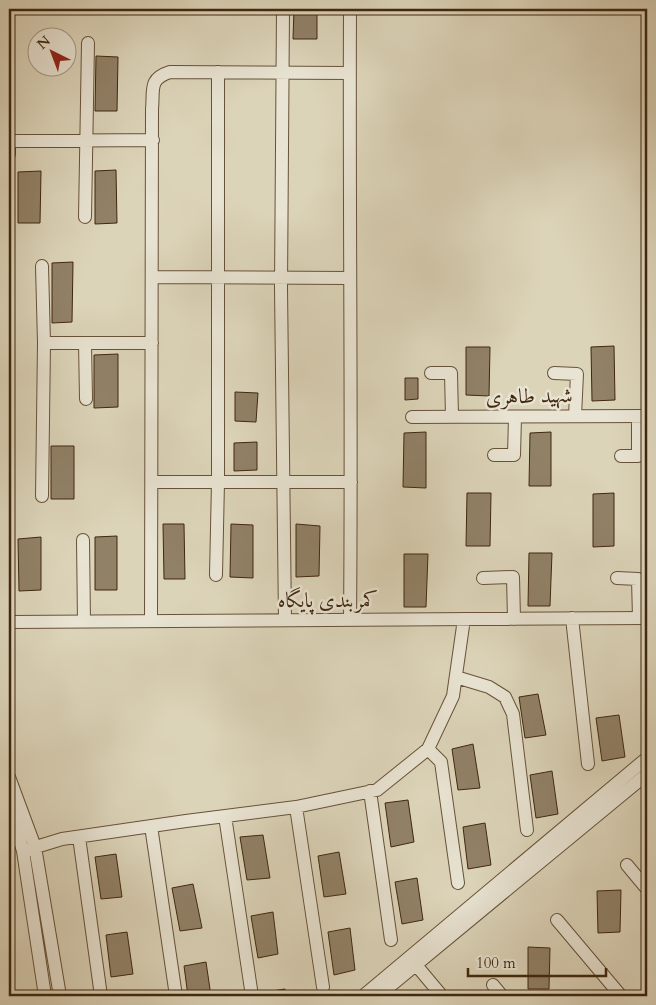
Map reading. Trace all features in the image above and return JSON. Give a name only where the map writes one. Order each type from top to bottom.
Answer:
[{"type":"street","points":[[283,9],[281,278],[285,620]]},
{"type":"street","points":[[350,9],[350,620]]},
{"type":"street","points":[[85,217],[88,43]]},
{"type":"street","points":[[151,621],[152,140],[154,81],[160,75],[170,72],[350,73]]},
{"type":"street","points":[[216,574],[218,482],[218,72]]},
{"type":"street","points":[[9,154],[9,141],[152,140]]},
{"type":"street","points":[[42,266],[44,343],[42,496]]},
{"type":"street","points":[[152,278],[350,278]]},
{"type":"street","points":[[44,343],[152,343]]},
{"type":"street","points":[[85,343],[86,400]]},
{"type":"street","points":[[431,373],[451,373],[452,417]]},
{"type":"street","points":[[554,373],[577,374],[575,416]]},
{"type":"street","points":[[621,456],[638,456],[643,416]]},
{"type":"street","name":"شهید طاهری","points":[[412,418],[643,416]]},
{"type":"street","points":[[494,455],[514,455],[515,417]]},
{"type":"street","points":[[152,482],[351,482]]},
{"type":"street","points":[[83,540],[84,622]]},
{"type":"street","points":[[483,578],[512,578],[514,619]]},
{"type":"street","points":[[617,578],[638,579],[643,618]]},
{"type":"street","points":[[572,618],[588,764]]},
{"type":"street","name":"کمربندی پایگاه","points":[[9,622],[643,618]]},
{"type":"street","points":[[29,849],[62,839],[224,816],[296,808],[377,790],[428,749],[453,696],[464,619]]},
{"type":"street","points":[[456,677],[489,687],[505,697],[513,714],[527,830]]},
{"type":"street","points":[[428,749],[441,762],[458,883]]},
{"type":"street","points":[[362,996],[647,758]]},
{"type":"street","points":[[378,996],[647,774]]},
{"type":"street","points":[[9,777],[29,849],[60,996]]},
{"type":"street","points":[[370,791],[391,940]]},
{"type":"street","points":[[9,804],[29,849],[45,996]]},
{"type":"street","points":[[296,808],[323,986]]},
{"type":"street","points":[[224,816],[252,996]]},
{"type":"street","points":[[151,826],[176,996]]},
{"type":"street","points":[[79,837],[101,996]]},
{"type":"street","points":[[627,865],[647,889]]},
{"type":"street","points":[[557,920],[621,996]]},
{"type":"street","points":[[416,965],[442,996]]},
{"type":"street","points":[[493,985],[502,996]]},
{"type":"building","points":[[294,9],[317,9],[317,39],[293,39]]},
{"type":"building","points":[[96,56],[118,57],[117,111],[95,111]]},
{"type":"building","points":[[116,170],[117,223],[95,224],[95,171]]},
{"type":"building","points":[[41,171],[40,223],[18,223],[18,172]]},
{"type":"building","points":[[73,262],[72,322],[52,323],[52,263]]},
{"type":"building","points":[[614,346],[615,400],[592,401],[591,347]]},
{"type":"building","points":[[466,347],[490,347],[489,396],[466,395]]},
{"type":"building","points":[[118,354],[118,407],[94,408],[94,355]]},
{"type":"building","points":[[405,378],[418,378],[418,399],[405,400]]},
{"type":"building","points":[[235,392],[258,393],[256,422],[235,421]]},
{"type":"building","points":[[426,432],[426,488],[403,487],[404,433]]},
{"type":"building","points":[[551,432],[551,486],[529,486],[530,433]]},
{"type":"building","points":[[257,442],[257,470],[234,471],[234,443]]},
{"type":"building","points":[[51,446],[74,446],[74,499],[51,499]]},
{"type":"building","points":[[467,493],[491,493],[490,546],[466,546]]},
{"type":"building","points":[[614,493],[614,546],[593,547],[593,494]]},
{"type":"building","points":[[163,524],[184,524],[185,579],[164,579]]},
{"type":"building","points":[[231,524],[253,525],[253,578],[230,577]]},
{"type":"building","points":[[296,524],[320,526],[319,576],[296,577]]},
{"type":"building","points":[[117,536],[117,590],[95,590],[95,537]]},
{"type":"building","points":[[41,537],[41,590],[19,591],[18,539]]},
{"type":"building","points":[[529,553],[552,553],[550,606],[528,606]]},
{"type":"building","points":[[404,554],[428,554],[426,607],[404,607]]},
{"type":"building","points":[[538,694],[546,735],[525,738],[519,697]]},
{"type":"building","points":[[619,715],[625,757],[602,761],[596,718]]},
{"type":"building","points":[[473,744],[480,788],[458,790],[452,749]]},
{"type":"building","points":[[552,771],[558,814],[536,818],[530,775]]},
{"type":"building","points":[[408,800],[414,842],[391,847],[385,803]]},
{"type":"building","points":[[485,823],[491,865],[468,869],[463,827]]},
{"type":"building","points":[[263,835],[270,878],[247,880],[240,837]]},
{"type":"building","points":[[339,852],[346,894],[324,897],[318,856]]},
{"type":"building","points":[[116,854],[122,897],[101,899],[95,857]]},
{"type":"building","points":[[417,878],[423,920],[402,924],[395,882]]},
{"type":"building","points":[[193,884],[202,928],[180,931],[172,888]]},
{"type":"building","points":[[621,890],[620,932],[598,933],[597,891]]},
{"type":"building","points":[[273,912],[278,954],[258,958],[251,916]]},
{"type":"building","points":[[350,928],[355,970],[334,975],[328,932]]},
{"type":"building","points":[[127,932],[133,974],[111,977],[106,935]]},
{"type":"building","points":[[528,947],[550,948],[549,989],[528,989]]},
{"type":"building","points":[[206,962],[211,996],[188,996],[184,966]]},
{"type":"building","points":[[285,989],[286,996],[265,996],[265,992]]}]
